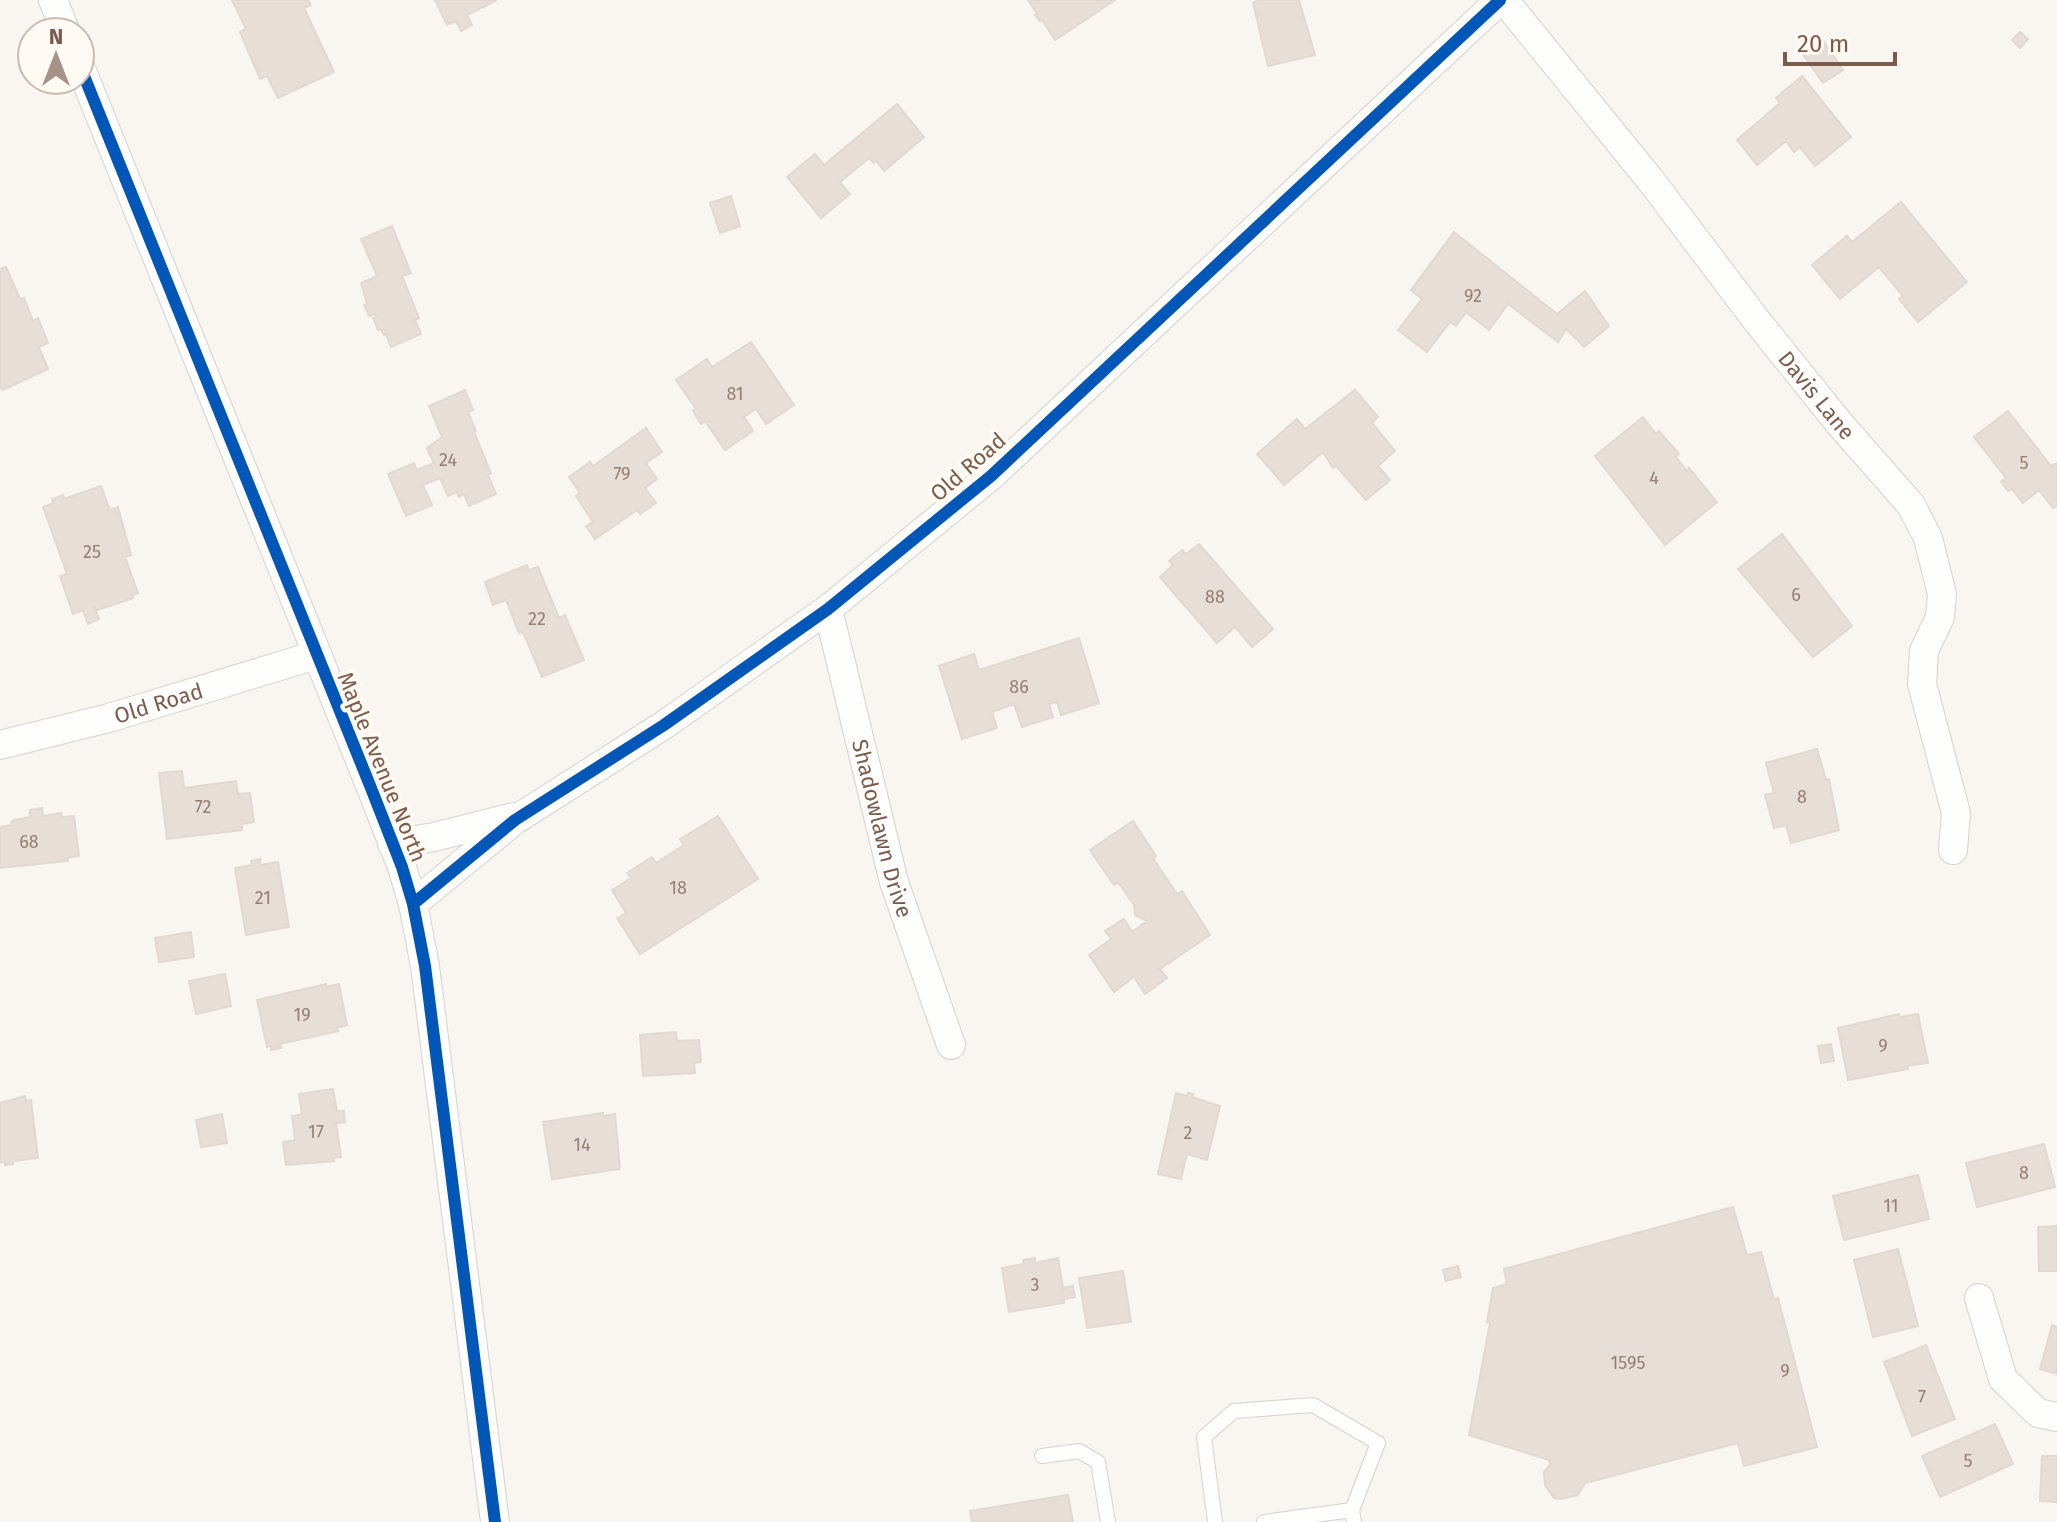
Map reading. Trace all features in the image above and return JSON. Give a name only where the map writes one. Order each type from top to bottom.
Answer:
[{"type":"street","name":"Old Road","points":[[413,904],[499,832],[664,725],[828,609],[991,476],[1502,0]]},
{"type":"street","name":"Davis Lane","points":[[1502,0],[1652,182],[1829,411],[1911,505],[1928,538],[1942,594],[1940,617],[1924,651],[1922,684],[1956,813],[1953,850]]},
{"type":"street","name":"Maple Avenue North","points":[[92,96],[392,844],[413,904],[436,1045],[495,1522]]},
{"type":"street","name":"Shadowlawn Drive","points":[[828,609],[894,882],[951,1045]]},
{"type":"street","name":"Old Road","points":[[0,745],[109,718],[316,655]]},
{"type":"street","name":"Old Road","points":[[392,844],[514,817],[533,808]]},
{"type":"street","points":[[1979,1298],[2003,1379],[2038,1413],[2057,1417]]},
{"type":"lane","points":[[1215,1522],[1204,1437],[1234,1411],[1313,1405],[1378,1443],[1353,1516],[1264,1522]]},
{"type":"lane","points":[[1042,1456],[1079,1451],[1098,1462],[1108,1522]]},
{"type":"building","points":[[232,0],[308,0],[311,5],[304,8],[334,72],[278,98],[267,76],[260,79],[240,32],[246,29]]},
{"type":"building","points":[[435,0],[497,0],[467,15],[472,25],[461,31],[456,21],[447,25]]},
{"type":"building","points":[[1028,0],[1115,0],[1055,40],[1035,15]]},
{"type":"building","points":[[1258,0],[1299,0],[1315,55],[1268,66],[1253,3]]},
{"type":"building","points":[[2020,32],[2028,39],[2020,48],[2012,40]]},
{"type":"building","points":[[1822,39],[1843,70],[1823,83],[1802,53]]},
{"type":"building","points":[[1802,76],[1851,137],[1815,166],[1800,147],[1794,152],[1786,141],[1757,165],[1737,140],[1780,103],[1776,98]]},
{"type":"building","points":[[897,104],[924,137],[884,171],[869,158],[840,182],[850,194],[821,218],[787,177],[815,154],[824,165]]},
{"type":"building","points":[[731,196],[740,226],[720,233],[710,203]]},
{"type":"building","points":[[1901,202],[1967,282],[1918,322],[1899,299],[1903,296],[1879,267],[1840,299],[1812,265],[1847,236],[1852,242]]},
{"type":"building","points":[[392,226],[411,273],[402,276],[419,318],[415,320],[421,334],[391,347],[386,334],[378,330],[373,318],[375,314],[369,316],[364,305],[367,304],[361,283],[377,276],[361,239]]},
{"type":"building","points":[[1454,232],[1557,314],[1585,291],[1609,326],[1584,347],[1566,329],[1558,342],[1508,304],[1489,330],[1466,312],[1456,326],[1450,322],[1427,352],[1398,330],[1422,299],[1411,290]]},
{"type":"building","points":[[6,267],[33,321],[38,318],[48,343],[39,347],[48,369],[3,390],[0,387],[0,269]]},
{"type":"building","points":[[751,342],[794,405],[766,424],[756,409],[744,417],[753,431],[725,450],[705,421],[701,424],[693,411],[696,409],[676,380],[707,359],[712,367]]},
{"type":"building","points":[[465,390],[473,410],[468,412],[496,494],[469,506],[464,494],[459,497],[457,492],[448,496],[440,478],[423,485],[432,505],[406,516],[388,474],[414,463],[417,470],[434,463],[427,448],[442,437],[429,406]]},
{"type":"building","points":[[1355,390],[1378,417],[1372,423],[1395,451],[1378,466],[1390,480],[1366,500],[1336,466],[1333,468],[1323,452],[1284,485],[1257,454],[1297,419],[1305,429]]},
{"type":"building","points":[[2008,411],[2051,466],[2057,463],[2057,505],[2053,508],[2039,490],[2023,503],[2012,489],[2008,491],[2001,482],[2006,478],[1974,437]]},
{"type":"building","points":[[1643,417],[1656,434],[1659,431],[1679,454],[1676,457],[1687,471],[1689,468],[1717,502],[1665,545],[1595,456]]},
{"type":"building","points":[[646,428],[662,452],[646,463],[657,479],[645,488],[656,503],[640,514],[637,510],[595,539],[586,526],[593,522],[576,496],[580,493],[569,477],[590,462],[593,466]]},
{"type":"building","points":[[101,486],[110,510],[118,507],[131,555],[125,557],[138,593],[132,595],[133,598],[97,610],[94,606],[99,619],[88,624],[83,610],[73,614],[60,576],[67,574],[43,507],[63,495],[64,499]]},
{"type":"building","points":[[1782,534],[1852,626],[1813,657],[1738,569]]},
{"type":"building","points":[[1199,544],[1273,629],[1252,647],[1235,627],[1217,643],[1160,577],[1173,565],[1169,561],[1182,550],[1186,554]]},
{"type":"building","points":[[527,565],[529,570],[538,567],[559,618],[565,615],[584,660],[542,677],[506,600],[493,605],[485,582]]},
{"type":"building","points":[[1079,638],[1099,703],[1061,715],[1057,702],[1049,704],[1053,717],[1022,727],[1014,704],[992,712],[997,728],[962,739],[939,666],[974,654],[979,670]]},
{"type":"building","points":[[1817,749],[1826,780],[1829,779],[1839,830],[1791,843],[1786,825],[1774,828],[1765,795],[1774,793],[1766,763]]},
{"type":"building","points":[[182,771],[184,788],[236,781],[238,794],[250,793],[254,822],[242,824],[242,830],[167,839],[159,773]]},
{"type":"building","points":[[42,808],[43,816],[61,813],[62,817],[74,816],[79,856],[67,858],[68,861],[0,868],[0,827],[30,817],[30,810]]},
{"type":"building","points":[[718,816],[758,879],[640,954],[617,918],[626,913],[612,890],[631,878],[627,873],[652,857],[656,863],[684,845],[680,839]]},
{"type":"building","points":[[1133,821],[1177,894],[1182,891],[1210,935],[1160,969],[1167,978],[1145,994],[1134,977],[1114,992],[1089,955],[1111,939],[1105,931],[1124,919],[1132,932],[1147,921],[1135,915],[1134,905],[1118,882],[1114,885],[1090,850]]},
{"type":"building","points":[[260,859],[260,865],[278,862],[289,927],[246,935],[235,868],[252,865],[251,861]]},
{"type":"building","points":[[191,932],[194,957],[159,962],[155,938]]},
{"type":"building","points":[[225,974],[231,1006],[196,1014],[189,981]]},
{"type":"building","points":[[326,984],[326,987],[339,984],[347,1025],[337,1028],[338,1031],[280,1044],[281,1048],[271,1050],[271,1046],[267,1047],[257,1000]]},
{"type":"building","points":[[1899,1014],[1899,1017],[1918,1014],[1928,1063],[1848,1080],[1838,1028]]},
{"type":"building","points":[[676,1032],[677,1041],[699,1040],[701,1062],[694,1063],[695,1073],[643,1076],[640,1035]]},
{"type":"building","points":[[1831,1044],[1834,1061],[1821,1063],[1818,1046]]},
{"type":"building","points":[[333,1089],[337,1111],[344,1111],[345,1122],[336,1123],[341,1157],[333,1158],[334,1161],[286,1165],[283,1142],[295,1140],[292,1116],[302,1114],[299,1094]]},
{"type":"building","points":[[1176,1093],[1193,1094],[1192,1097],[1220,1106],[1207,1160],[1187,1154],[1181,1179],[1158,1174]]},
{"type":"building","points":[[25,1096],[26,1101],[31,1100],[38,1158],[5,1165],[5,1162],[0,1163],[0,1103]]},
{"type":"building","points":[[603,1113],[603,1116],[615,1114],[620,1169],[552,1179],[543,1122]]},
{"type":"building","points":[[222,1114],[227,1143],[201,1147],[196,1120]]},
{"type":"building","points":[[2044,1144],[2055,1187],[1977,1207],[1966,1163]]},
{"type":"building","points":[[1918,1175],[1929,1219],[1844,1240],[1833,1196]]},
{"type":"building","points":[[1733,1207],[1747,1255],[1761,1252],[1774,1300],[1778,1298],[1817,1447],[1744,1466],[1738,1443],[1585,1483],[1578,1495],[1561,1499],[1554,1498],[1545,1485],[1544,1472],[1550,1464],[1549,1460],[1469,1435],[1490,1323],[1487,1322],[1493,1288],[1507,1284],[1504,1269]]},
{"type":"building","points":[[2057,1226],[2057,1271],[2039,1271],[2038,1227]]},
{"type":"building","points":[[1898,1249],[1918,1326],[1873,1337],[1854,1260]]},
{"type":"building","points":[[1035,1258],[1035,1263],[1058,1258],[1063,1288],[1073,1286],[1075,1297],[1064,1299],[1064,1303],[1009,1312],[1002,1268],[1024,1264],[1023,1260]]},
{"type":"building","points":[[1458,1266],[1461,1277],[1446,1281],[1443,1270]]},
{"type":"building","points":[[1123,1271],[1131,1322],[1087,1328],[1079,1278]]},
{"type":"building","points":[[2052,1325],[2057,1327],[2057,1374],[2040,1369]]},
{"type":"building","points":[[1926,1345],[1955,1419],[1912,1436],[1884,1362]]},
{"type":"building","points":[[1995,1424],[2013,1464],[1940,1497],[1922,1456]]},
{"type":"building","points":[[2042,1456],[2057,1456],[2057,1502],[2040,1501]]},
{"type":"building","points":[[1068,1495],[1073,1522],[972,1522],[970,1511]]},
{"type":"cycle path","points":[[413,904],[515,820],[664,725],[828,609],[991,476],[1500,0]]},
{"type":"cycle path","points":[[92,96],[371,788],[413,904],[425,966],[495,1522]]}]
